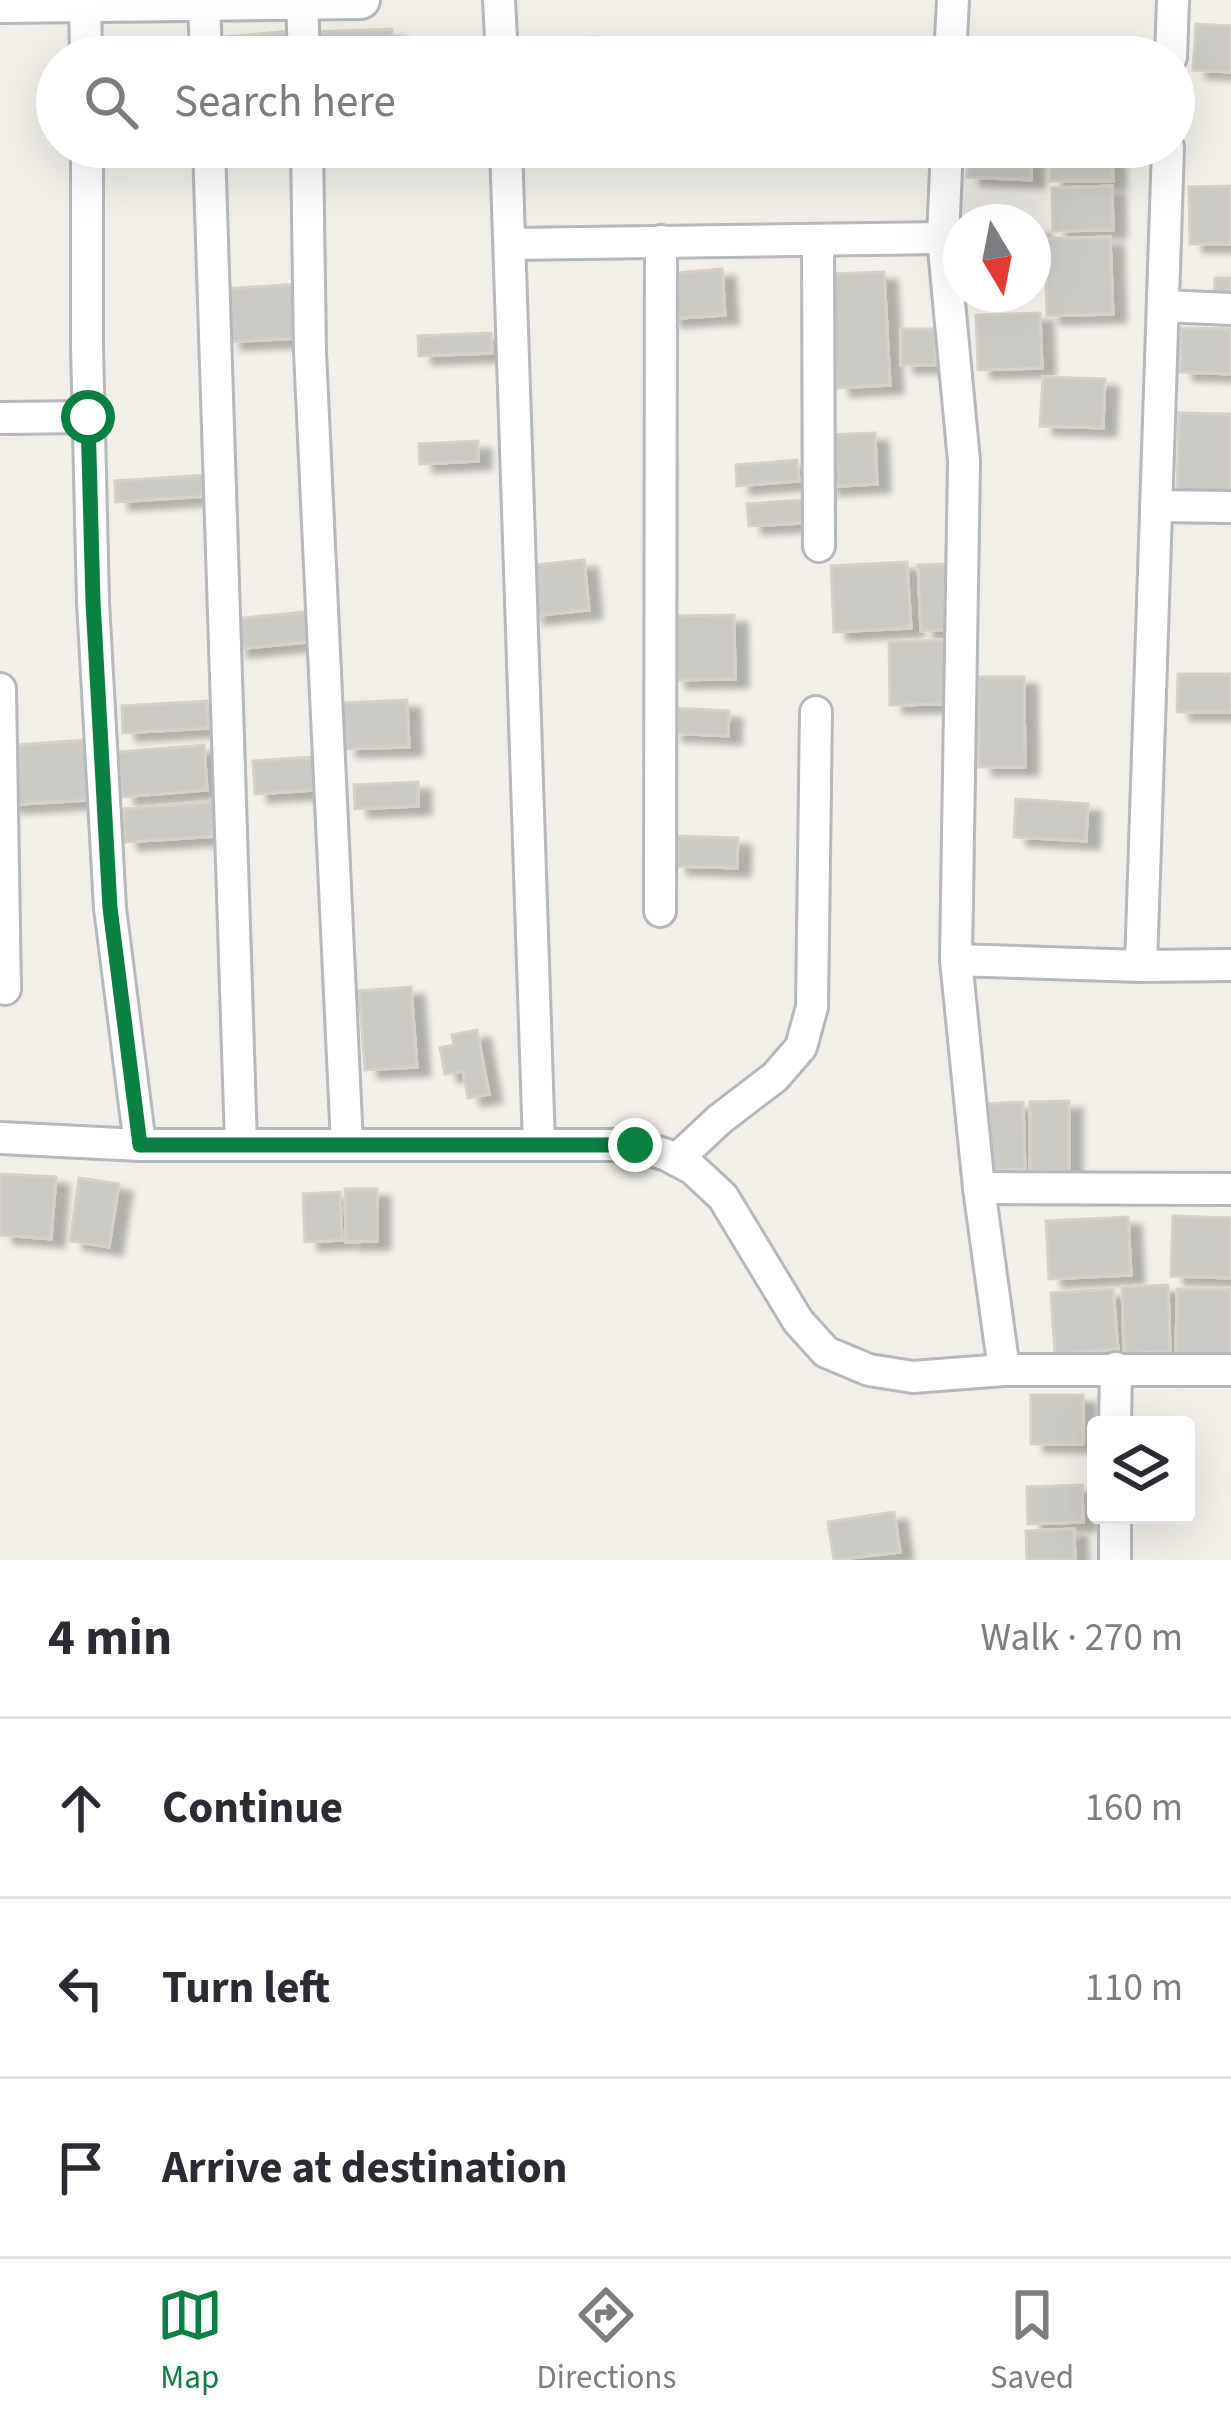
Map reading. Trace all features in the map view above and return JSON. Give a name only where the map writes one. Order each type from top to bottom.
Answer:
[{"type":"street","points":[[0,4],[361,0]]},
{"type":"street","points":[[499,0],[501,36]]},
{"type":"street","points":[[951,36],[953,0]]},
{"type":"street","points":[[1171,36],[1172,0]]},
{"type":"street","points":[[85,1],[86,36]]},
{"type":"street","points":[[302,1],[303,36]]},
{"type":"street","points":[[204,2],[205,36]]},
{"type":"street","points":[[87,168],[93,602],[110,908],[140,1145]]},
{"type":"street","points":[[210,168],[241,1144]]},
{"type":"street","points":[[307,168],[310,352],[347,1144]]},
{"type":"street","points":[[507,168],[538,1145]]},
{"type":"street","points":[[944,204],[945,168]]},
{"type":"street","points":[[1142,966],[1167,168]]},
{"type":"street","points":[[510,244],[943,238]]},
{"type":"street","points":[[660,911],[661,241]]},
{"type":"street","points":[[818,241],[819,547]]},
{"type":"street","points":[[1163,307],[1231,309]]},
{"type":"street","points":[[950,312],[964,461],[956,960],[1004,1370]]},
{"type":"street","points":[[0,418],[88,417]]},
{"type":"street","points":[[1156,506],[1231,507]]},
{"type":"street","points":[[0,689],[5,988]]},
{"type":"street","points":[[676,1160],[775,1077],[801,1047],[812,1007],[815,712]]},
{"type":"street","points":[[956,960],[1231,965]]},
{"type":"street","points":[[0,1138],[140,1145],[635,1145],[693,1169],[723,1197],[798,1322],[826,1352],[869,1370],[913,1377],[1004,1370],[1231,1370]]},
{"type":"street","points":[[979,1187],[1231,1189]]},
{"type":"street","points":[[1115,1416],[1116,1368]]},
{"type":"street","points":[[1114,1560],[1115,1524]]},
{"type":"building","points":[[1196,24],[1231,26],[1231,72],[1195,70]]},
{"type":"building","points":[[392,29],[392,36],[312,36],[312,32]]},
{"type":"building","points":[[293,31],[293,36],[236,36]]},
{"type":"building","points":[[967,168],[1031,168],[1031,180],[967,177]]},
{"type":"building","points":[[1050,168],[1113,168],[1113,181],[1050,181]]},
{"type":"building","points":[[1112,186],[1113,230],[1053,231],[1052,188]]},
{"type":"building","points":[[1231,186],[1231,244],[1190,244],[1189,187]]},
{"type":"building","points":[[1110,237],[1113,314],[1047,316],[1051,312],[1051,239]]},
{"type":"building","points":[[722,269],[725,315],[668,319],[664,274]]},
{"type":"building","points":[[884,272],[890,385],[837,388],[831,274]]},
{"type":"building","points":[[1215,278],[1231,278],[1231,307],[1214,307]]},
{"type":"building","points":[[297,284],[301,338],[228,342],[225,289]]},
{"type":"building","points":[[1040,313],[1042,368],[978,370],[976,315]]},
{"type":"building","points":[[1181,328],[1231,329],[1231,374],[1180,372]]},
{"type":"building","points":[[901,329],[935,329],[935,365],[901,365]]},
{"type":"building","points":[[491,333],[492,353],[419,356],[418,336]]},
{"type":"building","points":[[1043,377],[1105,379],[1103,428],[1040,426]]},
{"type":"building","points":[[1179,413],[1231,414],[1231,495],[1177,493]]},
{"type":"building","points":[[875,433],[877,484],[825,487],[823,435]]},
{"type":"building","points":[[478,441],[478,461],[420,464],[419,444]]},
{"type":"building","points":[[797,460],[799,481],[737,486],[736,465]]},
{"type":"building","points":[[206,475],[208,496],[116,502],[115,481]]},
{"type":"building","points":[[802,500],[804,523],[749,526],[747,504]]},
{"type":"building","points":[[584,560],[589,610],[531,616],[525,566]]},
{"type":"building","points":[[907,562],[911,628],[834,632],[831,566]]},
{"type":"building","points":[[950,564],[953,629],[921,631],[918,565]]},
{"type":"building","points":[[317,611],[320,641],[235,649],[232,619]]},
{"type":"building","points":[[734,615],[735,679],[673,680],[672,616]]},
{"type":"building","points":[[948,640],[949,704],[890,705],[889,642]]},
{"type":"building","points":[[1178,674],[1231,674],[1231,712],[1177,712]]},
{"type":"building","points":[[978,677],[1024,677],[1025,767],[979,767]]},
{"type":"building","points":[[407,700],[409,747],[344,749],[342,703]]},
{"type":"building","points":[[207,701],[208,728],[123,733],[122,706]]},
{"type":"building","points":[[671,708],[729,711],[728,736],[670,733]]},
{"type":"building","points":[[84,740],[88,800],[7,805],[4,746]]},
{"type":"building","points":[[204,745],[207,790],[122,797],[118,752]]},
{"type":"building","points":[[313,757],[314,790],[255,794],[253,761]]},
{"type":"building","points":[[418,782],[418,806],[355,809],[354,785]]},
{"type":"building","points":[[1016,799],[1088,804],[1086,841],[1014,837]]},
{"type":"building","points":[[217,802],[219,836],[125,842],[123,809]]},
{"type":"building","points":[[675,836],[738,838],[737,868],[674,866]]},
{"type":"building","points":[[411,987],[417,1067],[365,1070],[359,991]]},
{"type":"building","points":[[477,1030],[489,1094],[468,1098],[463,1071],[445,1074],[440,1048],[454,1045],[452,1035]]},
{"type":"building","points":[[1069,1101],[1069,1172],[1030,1172],[1030,1102]]},
{"type":"building","points":[[1023,1102],[1025,1169],[982,1170],[980,1104]]},
{"type":"building","points":[[0,1174],[56,1177],[51,1239],[0,1235]]},
{"type":"building","points":[[79,1178],[119,1184],[109,1247],[70,1241]]},
{"type":"building","points":[[345,1189],[377,1189],[377,1241],[346,1242]]},
{"type":"building","points":[[340,1192],[342,1240],[305,1242],[303,1194]]},
{"type":"building","points":[[1173,1216],[1231,1218],[1231,1278],[1171,1276]]},
{"type":"building","points":[[1128,1217],[1131,1275],[1049,1279],[1046,1221]]},
{"type":"building","points":[[1168,1285],[1170,1352],[1124,1353],[1122,1287]]},
{"type":"building","points":[[1113,1289],[1118,1349],[1055,1354],[1051,1293]]},
{"type":"building","points":[[1177,1289],[1231,1289],[1231,1358],[1176,1358]]},
{"type":"building","points":[[1031,1395],[1083,1395],[1083,1444],[1031,1444]]},
{"type":"building","points":[[1082,1485],[1083,1522],[1028,1524],[1027,1487]]},
{"type":"building","points":[[894,1512],[900,1552],[834,1560],[828,1522]]},
{"type":"building","points":[[1074,1529],[1075,1560],[1027,1560],[1026,1531]]},
{"type":"route","points":[[88,417],[110,908],[140,1145],[635,1145]]}]
